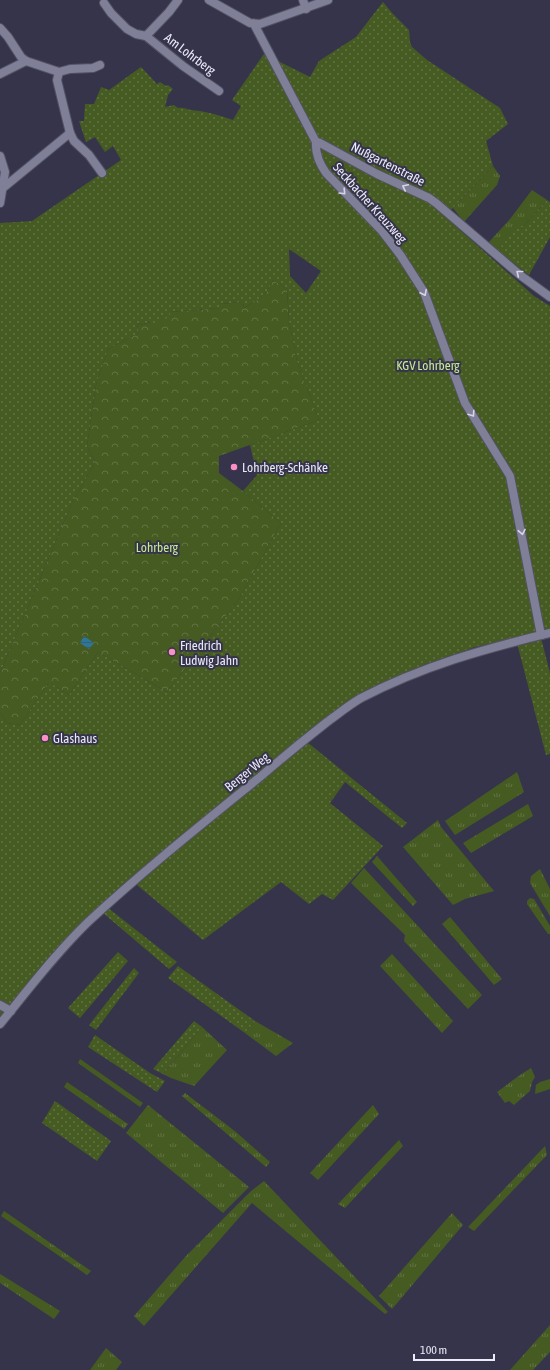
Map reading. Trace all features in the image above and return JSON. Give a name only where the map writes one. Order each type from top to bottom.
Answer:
[{"type":"street","name":"Am Lohrberg","points":[[146,36],[169,12],[178,0]]},
{"type":"street","points":[[210,0],[254,24],[316,142]]},
{"type":"street","points":[[303,0],[306,9]]},
{"type":"street","points":[[254,24],[265,23],[328,0]]},
{"type":"street","name":"Am Lohrberg","points":[[104,3],[119,22],[127,29],[136,34],[146,36],[183,66],[219,91]]},
{"type":"street","points":[[0,28],[8,37],[21,57],[26,61],[59,72],[70,69],[93,68],[100,65]]},
{"type":"street","points":[[0,74],[26,61]]},
{"type":"street","points":[[59,72],[58,80],[70,133],[102,173]]},
{"type":"street","points":[[3,188],[70,133]]},
{"type":"street","name":"Seckbacher Kreuzweg","points":[[316,142],[316,154],[326,173],[382,232],[401,256],[424,292],[466,403],[510,476],[541,635]]},
{"type":"street","name":"Nußgartenstraße","points":[[316,142],[377,174],[429,198],[520,275],[550,296]]},
{"type":"street","points":[[0,157],[5,172],[0,203]]},
{"type":"street","points":[[5,172],[20,175]]},
{"type":"street","name":"Berger Weg","points":[[0,1024],[62,950],[88,923],[211,816],[344,709],[359,699],[427,668],[486,649],[550,633]]},
{"type":"street","points":[[0,1005],[11,1011]]},
{"type":"green space","name":"KGV Lohrberg","points":[[383,2],[409,30],[412,47],[427,60],[500,108],[508,124],[486,141],[493,166],[453,208],[443,215],[534,296],[550,306],[550,630],[475,647],[426,664],[382,683],[357,697],[307,742],[407,823],[402,828],[345,782],[330,803],[383,846],[333,900],[322,894],[309,904],[281,882],[203,940],[131,880],[0,1017],[0,713],[7,723],[20,725],[49,682],[69,695],[98,652],[167,692],[239,599],[281,523],[243,491],[257,475],[250,445],[319,420],[297,361],[289,321],[287,289],[273,280],[268,290],[262,297],[244,308],[243,302],[220,304],[220,308],[170,312],[170,317],[151,324],[150,322],[140,325],[139,323],[137,324],[139,333],[108,349],[96,385],[87,446],[95,462],[72,503],[0,673],[0,223],[32,221],[121,160],[113,146],[105,152],[95,137],[86,142],[79,121],[84,121],[85,104],[94,104],[101,87],[109,90],[141,67],[157,84],[160,82],[173,89],[168,95],[165,107],[174,105],[178,108],[207,112],[233,120],[241,106],[232,100],[266,51],[268,56],[310,77],[319,61],[356,37]],"holes":[[[289,249],[321,271],[306,293],[290,276]]]},
{"type":"green space","points":[[493,166],[500,176],[497,185],[464,222],[453,208]]},
{"type":"green space","points":[[532,190],[547,200],[524,226],[518,227],[497,251],[489,242],[510,219]]},
{"type":"green space","points":[[547,200],[550,202],[550,237],[529,275],[497,251],[518,226],[524,226]]},
{"type":"green space","name":"Lohrberg","points":[[273,280],[287,289],[289,321],[297,361],[319,420],[219,456],[219,473],[281,523],[239,599],[167,692],[98,652],[69,695],[49,682],[20,725],[7,723],[0,713],[0,673],[72,503],[95,462],[87,446],[96,385],[108,349],[139,333],[137,324],[139,323],[140,325],[151,322],[170,312],[220,308],[220,304],[243,302],[244,308],[262,297],[268,290]]},
{"type":"green space","points":[[541,638],[550,673],[550,754],[546,755],[517,643]]},
{"type":"green space","points":[[517,772],[524,792],[455,835],[445,821]]},
{"type":"green space","points":[[528,804],[533,816],[471,853],[463,843]]},
{"type":"green space","points":[[438,820],[441,827],[494,891],[465,899],[453,905],[403,847]]},
{"type":"green space","points":[[377,856],[417,902],[413,906],[372,862]]},
{"type":"green space","points":[[364,868],[482,995],[468,1009],[404,941],[405,935],[351,883]]},
{"type":"green space","points":[[540,869],[550,889],[550,916],[530,883],[531,876]]},
{"type":"green space","points":[[530,898],[534,899],[550,926],[550,934],[548,934],[527,904],[527,901]]},
{"type":"green space","points":[[108,908],[177,962],[169,969],[103,913]]},
{"type":"green space","points":[[450,917],[502,979],[494,985],[442,924]]},
{"type":"green space","points":[[118,952],[128,961],[80,1018],[68,1008]]},
{"type":"green space","points":[[392,954],[453,1021],[442,1033],[380,966]]},
{"type":"green space","points":[[178,966],[255,1021],[245,1033],[168,978]]},
{"type":"green space","points":[[134,968],[139,973],[96,1030],[89,1025]]},
{"type":"green space","points":[[194,1021],[202,1027],[163,1074],[153,1069]]},
{"type":"green space","points":[[255,1021],[293,1043],[276,1056],[245,1033]]},
{"type":"green space","points":[[202,1027],[227,1050],[194,1086],[163,1074]]},
{"type":"green space","points":[[95,1035],[150,1073],[165,1081],[157,1092],[88,1047]]},
{"type":"green space","points":[[80,1059],[143,1103],[140,1107],[78,1063]]},
{"type":"green space","points":[[531,1068],[535,1077],[530,1091],[514,1105],[509,1101],[505,1103],[497,1092]]},
{"type":"green space","points":[[550,1079],[550,1089],[535,1094],[536,1085]]},
{"type":"green space","points":[[67,1082],[128,1124],[124,1129],[64,1087]]},
{"type":"green space","points":[[185,1093],[236,1132],[270,1162],[266,1167],[182,1096]]},
{"type":"green space","points":[[55,1101],[111,1141],[97,1161],[42,1123]]},
{"type":"green space","points":[[148,1105],[249,1187],[223,1213],[126,1133]]},
{"type":"green space","points":[[373,1105],[379,1114],[318,1180],[310,1173]]},
{"type":"green space","points":[[399,1140],[403,1146],[345,1208],[338,1204]]},
{"type":"green space","points":[[545,1146],[547,1155],[474,1231],[468,1227]]},
{"type":"green space","points":[[264,1181],[388,1312],[385,1314],[252,1203],[144,1326],[134,1316],[185,1257],[250,1192]]},
{"type":"green space","points":[[4,1211],[91,1271],[87,1275],[1,1216]]},
{"type":"green space","points":[[452,1213],[463,1225],[392,1309],[379,1296]]},
{"type":"green space","points":[[0,1274],[60,1311],[54,1319],[0,1283]]},
{"type":"green space","points":[[550,1325],[550,1352],[533,1370],[510,1370]]},
{"type":"green space","points":[[106,1348],[122,1362],[116,1370],[90,1370]]},
{"type":"water","points":[[84,636],[94,643],[89,649],[80,643]]},
{"type":"place","name":"Lohrberg-Schänke","points":[[234,467]]},
{"type":"place","name":"Friedrich Ludwig Jahn","points":[[172,652]]},
{"type":"place","name":"Glashaus","points":[[45,738]]}]
